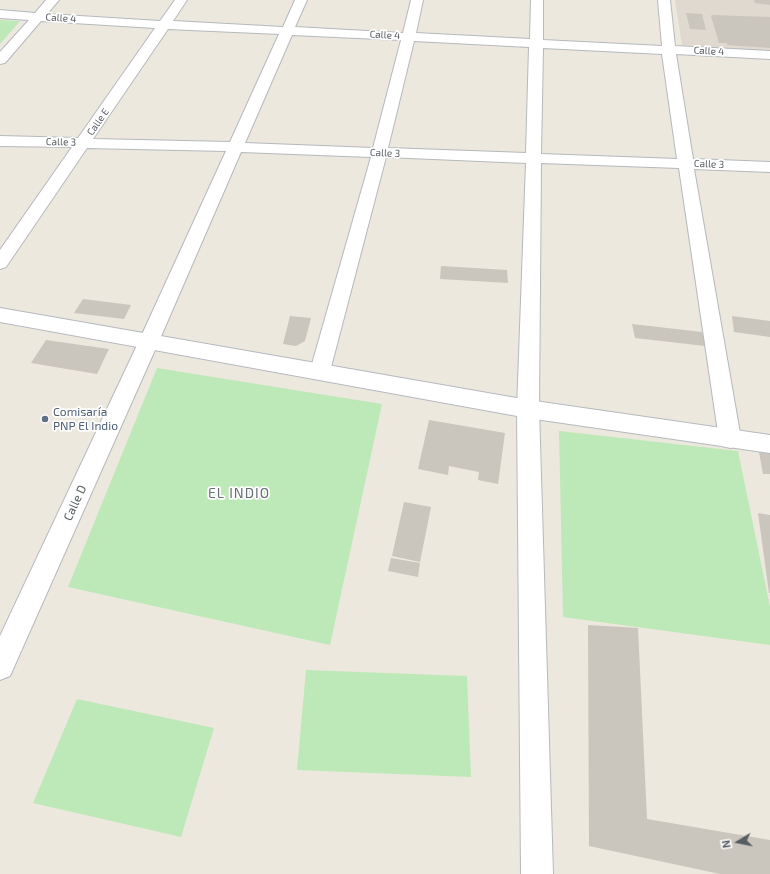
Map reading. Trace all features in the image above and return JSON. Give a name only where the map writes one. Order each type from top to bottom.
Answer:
[{"type":"street","points":[[0,60],[53,0]]},
{"type":"street","name":"Calle E","points":[[0,263],[181,0]]},
{"type":"street","name":"Calle D","points":[[0,666],[149,341],[234,147],[301,0]]},
{"type":"street","points":[[320,371],[396,92],[417,0]]},
{"type":"street","points":[[537,0],[528,409],[537,874]]},
{"type":"street","points":[[664,0],[670,49],[670,66],[730,439]]},
{"type":"street","name":"Calle 4","points":[[0,14],[165,24],[770,55]]},
{"type":"street","name":"Calle 3","points":[[0,141],[234,147],[770,167]]},
{"type":"street","points":[[0,315],[528,409],[770,444]]},
{"type":"shaded area","points":[[675,0],[770,0],[770,51],[682,45]]},
{"type":"green space","points":[[0,20],[20,21],[0,44]]},
{"type":"green space","points":[[157,368],[382,404],[330,645],[68,587]]},
{"type":"green space","points":[[559,431],[738,451],[770,607],[770,645],[563,617]]},
{"type":"green space","points":[[306,670],[467,676],[471,777],[297,770]]},
{"type":"green space","points":[[77,699],[214,728],[181,837],[33,803]]},
{"type":"building","points":[[754,0],[770,0],[770,5],[755,3]]},
{"type":"building","points":[[686,13],[702,14],[706,30],[690,29]]},
{"type":"building","points":[[711,16],[770,17],[770,48],[727,45],[727,43],[719,43]]},
{"type":"building","points":[[441,266],[507,270],[508,283],[440,279]]},
{"type":"building","points":[[83,299],[131,305],[124,319],[74,313]]},
{"type":"building","points":[[290,316],[311,318],[305,341],[296,346],[283,344]]},
{"type":"building","points":[[732,316],[770,321],[770,337],[734,332]]},
{"type":"building","points":[[632,324],[702,332],[705,346],[635,338]]},
{"type":"building","points":[[46,340],[109,349],[97,374],[31,363]]},
{"type":"building","points":[[429,420],[505,433],[498,484],[478,480],[479,472],[449,466],[448,475],[418,469]]},
{"type":"building","points":[[759,452],[770,453],[770,474],[763,474]]},
{"type":"building","points":[[404,502],[431,507],[420,562],[392,556]]},
{"type":"building","points":[[758,513],[770,515],[770,593],[769,593]]},
{"type":"building","points":[[391,558],[420,563],[418,577],[388,571]]},
{"type":"building","points":[[588,625],[638,628],[647,819],[770,840],[770,874],[720,874],[589,846]]},
{"type":"place","name":"Comisaría PNP El Indio","points":[[45,419]]},
{"type":"district","name":"EL INDIO","points":[[239,493]]}]
